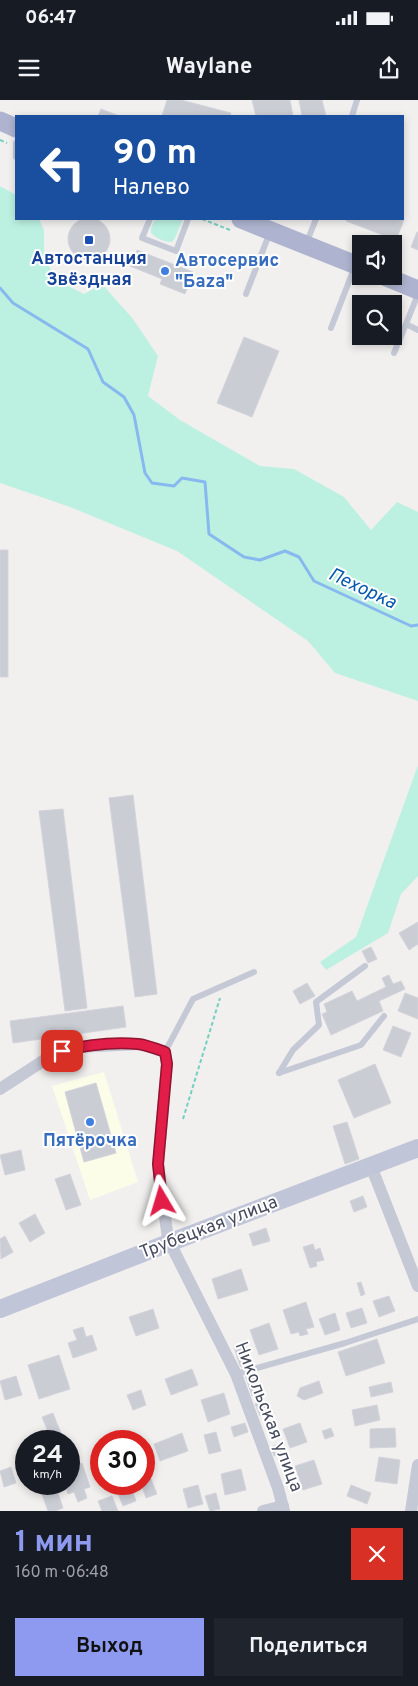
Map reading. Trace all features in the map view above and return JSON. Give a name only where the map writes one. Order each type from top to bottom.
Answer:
[{"type":"main road","points":[[0,122],[15,128]]},
{"type":"main road","points":[[242,220],[352,264]]},
{"type":"main road","points":[[402,282],[418,292]]},
{"type":"main road","name":"Трубецкая улица","points":[[0,1309],[418,1148]]},
{"type":"street","points":[[0,1089],[46,1058],[77,1047],[140,1044],[165,1052]]},
{"type":"street","name":"Никольская улица","points":[[165,1052],[167,1064],[158,1164],[165,1220],[170,1242],[236,1374],[283,1508],[263,1511]]},
{"type":"street","points":[[371,1166],[418,1286]]},
{"type":"street","points":[[411,1511],[418,1465]]},
{"type":"lane","points":[[352,115],[357,100]]},
{"type":"lane","points":[[150,220],[142,238],[176,251],[188,220]]},
{"type":"lane","points":[[305,245],[316,220]]},
{"type":"lane","points":[[246,294],[270,231]]},
{"type":"lane","points":[[330,328],[352,279]]},
{"type":"lane","points":[[394,353],[418,292]]},
{"type":"lane","points":[[406,324],[418,330]]},
{"type":"lane","points":[[364,966],[316,1002],[319,1024],[293,1050],[279,1073],[361,1045],[384,1016]]},
{"type":"lane","points":[[165,1052],[193,999],[254,972]]},
{"type":"lane","points":[[236,1374],[346,1343],[418,1319]]},
{"type":"path","points":[[183,1119],[223,986]]},
{"type":"shaded area","points":[[104,1072],[138,1182],[90,1200],[52,1086]]},
{"type":"green space","points":[[0,186],[15,194],[15,220],[39,220],[44,230],[44,258],[58,281],[84,294],[102,284],[133,319],[158,356],[148,396],[180,420],[260,466],[294,469],[344,497],[371,530],[397,502],[418,512],[418,701],[335,673],[308,641],[177,551],[70,507],[0,483]]},
{"type":"green space","points":[[155,220],[183,220],[172,242],[156,237],[151,233]]},
{"type":"green space","points":[[418,765],[418,876],[401,894],[388,933],[326,970],[320,962],[356,937]]},
{"type":"building","points":[[167,100],[181,100],[231,113],[230,115],[162,115]]},
{"type":"building","points":[[252,100],[290,100],[293,115],[256,115]]},
{"type":"building","points":[[299,100],[322,100],[326,115],[302,115]]},
{"type":"building","points":[[101,109],[116,115],[98,115]]},
{"type":"building","name":"Автостанция Звёздная","points":[[79,220],[99,220],[107,227],[110,235],[107,251],[101,257],[93,260],[77,257],[71,251],[68,243],[69,231]]},
{"type":"building","points":[[404,220],[398,235],[383,235],[346,221]]},
{"type":"building","points":[[418,232],[418,250],[411,247]]},
{"type":"building","points":[[137,250],[193,272],[185,294],[160,284],[162,279],[130,266]]},
{"type":"building","points":[[244,337],[279,351],[252,417],[217,403]]},
{"type":"building","points":[[0,550],[8,550],[8,677],[0,677]]},
{"type":"building","points":[[133,795],[157,994],[135,997],[109,798]]},
{"type":"building","points":[[63,809],[87,1008],[65,1011],[39,811]]},
{"type":"building","points":[[418,922],[418,944],[409,950],[399,933]]},
{"type":"building","points":[[371,947],[377,959],[368,963],[362,951]]},
{"type":"building","points":[[389,975],[393,984],[401,981],[405,989],[379,1001],[383,1011],[331,1035],[322,1014],[327,1012],[324,1004],[352,991],[357,1001],[386,987],[382,978]]},
{"type":"building","points":[[307,983],[315,996],[300,1004],[293,991]]},
{"type":"building","points":[[405,993],[418,998],[418,1019],[398,1011]]},
{"type":"building","points":[[123,1006],[126,1027],[13,1043],[10,1021]]},
{"type":"building","points":[[393,1026],[411,1033],[401,1057],[383,1050]]},
{"type":"building","points":[[375,1064],[391,1103],[354,1118],[338,1080]]},
{"type":"building","name":"Пятёрочка","points":[[96,1083],[116,1153],[84,1162],[65,1092]]},
{"type":"building","points":[[347,1122],[359,1159],[345,1164],[333,1126]]},
{"type":"building","points":[[21,1150],[25,1170],[5,1175],[0,1155]]},
{"type":"building","points":[[70,1174],[81,1205],[66,1210],[55,1179]]},
{"type":"building","points":[[363,1196],[367,1207],[354,1212],[350,1201]]},
{"type":"building","points":[[35,1214],[45,1233],[30,1242],[19,1223]]},
{"type":"building","points":[[266,1228],[270,1241],[253,1246],[249,1234]]},
{"type":"building","points":[[5,1236],[13,1252],[1,1259],[0,1239]]},
{"type":"building","points":[[313,1244],[315,1250],[320,1248],[324,1260],[316,1262],[317,1266],[310,1268],[303,1247]]},
{"type":"building","points":[[241,1269],[248,1290],[218,1299],[212,1279]]},
{"type":"building","points":[[361,1282],[365,1294],[361,1296],[357,1283]]},
{"type":"building","points":[[389,1296],[395,1311],[379,1317],[373,1301]]},
{"type":"building","points":[[306,1302],[314,1327],[306,1329],[308,1334],[300,1336],[299,1332],[291,1334],[283,1310]]},
{"type":"building","points":[[362,1308],[367,1323],[351,1328],[346,1313]]},
{"type":"building","points":[[153,1309],[159,1328],[136,1336],[129,1317]]},
{"type":"building","points":[[335,1313],[340,1330],[325,1335],[319,1319]]},
{"type":"building","points":[[269,1323],[278,1349],[259,1355],[250,1330]]},
{"type":"building","points":[[83,1327],[86,1337],[92,1335],[97,1350],[73,1358],[68,1343],[77,1340],[73,1330]]},
{"type":"building","points":[[377,1339],[385,1363],[346,1376],[338,1352]]},
{"type":"building","points":[[245,1344],[252,1364],[243,1367],[240,1366],[234,1347]]},
{"type":"building","points":[[59,1355],[70,1389],[39,1399],[28,1365]]},
{"type":"building","points":[[192,1369],[198,1385],[171,1395],[165,1379]]},
{"type":"building","points":[[254,1372],[261,1393],[252,1396],[245,1375]]},
{"type":"building","points":[[16,1376],[22,1395],[5,1400],[0,1381]]},
{"type":"building","points":[[319,1381],[323,1393],[304,1400],[297,1396],[300,1388]]},
{"type":"building","points":[[391,1382],[393,1392],[371,1397],[369,1387]]},
{"type":"building","points":[[141,1390],[146,1405],[133,1410],[127,1395]]},
{"type":"building","points":[[224,1393],[230,1414],[208,1422],[201,1400]]},
{"type":"building","points":[[263,1401],[268,1413],[260,1416],[255,1404]]},
{"type":"building","points":[[377,1405],[380,1420],[355,1426],[352,1410]]},
{"type":"building","points":[[53,1413],[60,1430],[47,1430],[42,1417]]},
{"type":"building","points":[[245,1423],[248,1432],[234,1437],[231,1427]]},
{"type":"building","points":[[300,1423],[307,1442],[290,1448],[283,1429]]},
{"type":"building","points":[[331,1428],[334,1436],[325,1439],[322,1431]]},
{"type":"building","points":[[395,1428],[396,1447],[370,1448],[370,1429]]},
{"type":"building","points":[[216,1432],[221,1451],[209,1454],[204,1435]]},
{"type":"building","points":[[182,1433],[188,1451],[160,1461],[155,1444]]},
{"type":"building","points":[[279,1444],[282,1453],[274,1456],[271,1447]]},
{"type":"building","points":[[379,1457],[400,1460],[397,1484],[375,1481]]},
{"type":"building","points":[[314,1460],[322,1484],[303,1490],[295,1466]]},
{"type":"building","points":[[82,1463],[90,1487],[84,1489],[87,1498],[78,1502],[75,1495],[80,1495],[80,1464]]},
{"type":"building","points":[[11,1467],[15,1483],[4,1487],[0,1471]]},
{"type":"building","points":[[241,1469],[246,1490],[225,1495],[221,1474]]},
{"type":"building","points":[[198,1485],[203,1504],[188,1508],[183,1489]]},
{"type":"building","points":[[351,1485],[371,1493],[367,1504],[347,1496]]},
{"type":"building","points":[[216,1493],[220,1509],[210,1511],[205,1496]]},
{"type":"building","points":[[42,1495],[59,1495],[63,1508],[48,1511]]},
{"type":"building","points":[[118,1495],[134,1495],[136,1501],[123,1506]]},
{"type":"building","points":[[112,1496],[118,1511],[102,1511],[98,1501]]},
{"type":"waterway","name":"Пехорка","points":[[0,288],[13,303],[88,349],[103,382],[124,397],[134,415],[145,473],[152,483],[174,486],[182,478],[205,482],[209,534],[244,557],[260,560],[285,551],[299,557],[314,581],[411,626],[418,625]]},
{"type":"place","name":"Автостанция Звёздная","points":[[89,240]]},
{"type":"place","name":"Автосервис \"Баzа\"","points":[[165,271]]},
{"type":"place","name":"Пятёрочка","points":[[90,1122]]},
{"type":"route","points":[[62,1051],[77,1047],[140,1044],[165,1052],[167,1064],[158,1164],[162,1201]]}]
